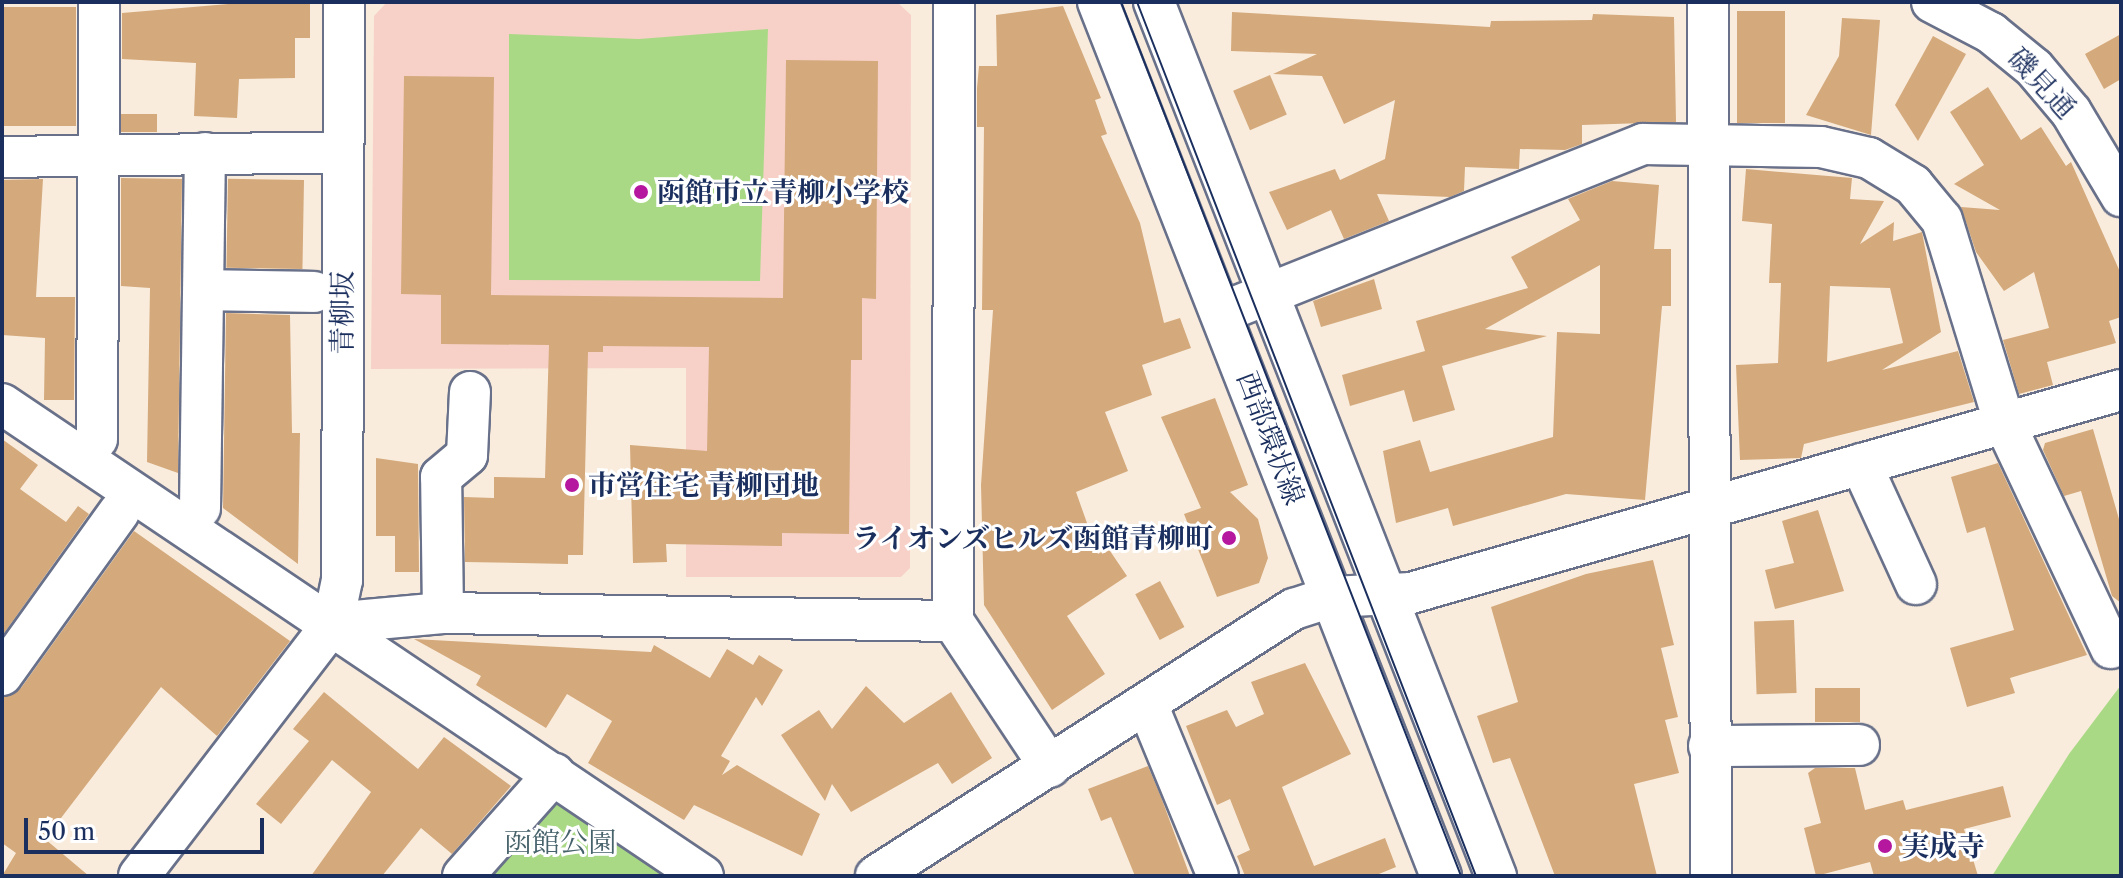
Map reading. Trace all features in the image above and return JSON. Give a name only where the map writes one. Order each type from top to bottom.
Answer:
[{"type":"street","points":[[97,439],[99,2]]},
{"type":"street","name":"青柳坂","points":[[333,623],[342,580],[344,2]]},
{"type":"street","points":[[954,2],[953,621],[1050,767]]},
{"type":"street","name":"西部環状線","points":[[1098,2],[1223,312],[1441,876]]},
{"type":"street","name":"西部環状線","points":[[1154,2],[1264,294],[1496,876]]},
{"type":"street","points":[[1708,2],[1706,509],[1711,876]]},
{"type":"street","name":"磯見通","points":[[1932,2],[1991,33],[2034,68],[2071,112],[2121,196]]},
{"type":"street","points":[[1223,312],[1643,144],[1708,144],[1851,152],[1913,185],[1954,245],[2004,422],[2111,648]]},
{"type":"street","points":[[2,157],[343,152]]},
{"type":"street","points":[[200,508],[205,153]]},
{"type":"street","points":[[204,290],[314,292]]},
{"type":"street","points":[[876,876],[1294,609],[1332,597],[1386,595],[1706,509],[2121,390]]},
{"type":"street","points":[[443,613],[441,477],[467,455],[470,392]]},
{"type":"street","points":[[2,404],[333,623],[703,876]]},
{"type":"street","points":[[1861,464],[1916,584]]},
{"type":"street","points":[[2,675],[119,512]]},
{"type":"street","points":[[139,876],[333,623],[443,613],[953,621]]},
{"type":"street","points":[[1147,704],[1218,876]]},
{"type":"street","points":[[1709,746],[1859,745]]},
{"type":"street","points":[[463,876],[554,774]]},
{"type":"shaded area","name":"函館市立青柳小学校","points":[[387,2],[898,3],[911,15],[910,568],[901,577],[686,577],[686,368],[371,369],[374,16]]},
{"type":"green space","points":[[768,29],[760,281],[509,280],[509,34],[639,39]]},
{"type":"green space","points":[[2121,685],[2121,876],[1992,876],[2069,754]]},
{"type":"green space","name":"函館公園","points":[[553,797],[665,876],[489,876]]},
{"type":"building","points":[[252,2],[310,3],[310,38],[295,38],[295,78],[239,79],[237,118],[194,116],[196,63],[122,59],[122,13]]},
{"type":"building","points":[[1063,6],[1101,98],[1095,100],[1107,134],[1101,136],[1140,223],[1164,323],[1180,318],[1191,348],[1142,365],[1152,395],[1105,412],[1128,471],[1076,492],[1098,554],[1108,548],[1127,576],[1067,616],[1105,674],[1052,710],[984,605],[981,485],[993,310],[982,310],[984,127],[977,127],[977,88],[979,66],[997,66],[996,15]]},
{"type":"building","points":[[2,7],[76,7],[76,126],[2,126]]},
{"type":"building","points":[[1737,11],[1785,11],[1785,123],[1737,123]]},
{"type":"building","points":[[1232,12],[1490,27],[1491,21],[1592,20],[1593,14],[1674,17],[1676,122],[1582,125],[1582,144],[1565,150],[1520,149],[1519,169],[1465,167],[1464,191],[1450,197],[1377,194],[1389,221],[1344,239],[1331,210],[1287,230],[1269,192],[1335,169],[1340,180],[1385,159],[1395,100],[1344,124],[1322,76],[1273,74],[1317,54],[1231,51]]},
{"type":"building","points":[[1842,18],[1880,20],[1871,135],[1806,115],[1839,56]]},
{"type":"building","points":[[2121,34],[2121,79],[2104,89],[2085,54]]},
{"type":"building","points":[[1933,36],[1966,54],[1918,141],[1895,105]]},
{"type":"building","points":[[786,60],[878,61],[876,299],[862,298],[862,360],[851,360],[849,534],[782,533],[782,546],[666,544],[667,562],[633,563],[630,445],[707,451],[709,347],[603,346],[603,352],[588,352],[583,555],[568,555],[568,564],[465,562],[464,497],[494,498],[494,477],[545,478],[549,345],[441,344],[441,295],[401,294],[404,76],[494,77],[491,295],[783,298]]},
{"type":"building","points":[[1270,75],[1287,115],[1250,130],[1233,91]]},
{"type":"building","points":[[1988,87],[2021,140],[2041,127],[2066,166],[2071,162],[2121,274],[2121,317],[2109,321],[2116,343],[2047,362],[2053,385],[2019,394],[2003,340],[2049,328],[2034,272],[2004,291],[1976,252],[1961,207],[2000,210],[1954,184],[1984,165],[1950,112]]},
{"type":"building","points":[[121,114],[157,114],[157,132],[121,132]]},
{"type":"building","points":[[1746,169],[1852,178],[1850,199],[1884,201],[1860,244],[1894,222],[1893,241],[1922,232],[1941,332],[1882,370],[1958,351],[1974,402],[1804,444],[1801,458],[1740,460],[1736,365],[1778,363],[1781,283],[1769,283],[1772,224],[1742,221]],"holes":[[[1830,286],[1890,288],[1903,343],[1827,362]]]},
{"type":"building","points":[[121,178],[182,179],[178,473],[147,462],[150,288],[121,286]]},
{"type":"building","points":[[43,179],[36,297],[75,297],[74,400],[44,400],[45,338],[2,335],[2,180]]},
{"type":"building","points":[[228,179],[304,180],[302,269],[226,268]]},
{"type":"building","points":[[1612,181],[1659,185],[1654,249],[1671,249],[1671,306],[1662,306],[1645,500],[1566,494],[1453,526],[1448,508],[1396,523],[1383,451],[1420,440],[1430,472],[1553,437],[1557,332],[1600,334],[1600,265],[1485,329],[1547,336],[1442,366],[1455,410],[1413,422],[1404,390],[1350,406],[1342,375],[1425,351],[1416,321],[1528,288],[1511,257],[1580,220],[1568,199]]},
{"type":"building","points":[[1374,279],[1382,309],[1321,327],[1313,301]]},
{"type":"building","points":[[226,313],[290,315],[292,433],[300,433],[298,564],[223,508]]},
{"type":"building","points":[[1215,398],[1248,485],[1230,492],[1258,519],[1268,558],[1259,583],[1217,597],[1184,514],[1201,508],[1161,417]]},
{"type":"building","points":[[2093,429],[2121,526],[2121,603],[2112,596],[2081,491],[2064,496],[2043,450],[2045,443]]},
{"type":"building","points":[[2,439],[38,465],[20,489],[66,522],[78,506],[89,514],[2,636]]},
{"type":"building","points":[[376,458],[418,464],[419,572],[395,572],[395,536],[376,536]]},
{"type":"building","points":[[1998,463],[2087,655],[2010,678],[2015,693],[1967,707],[1950,648],[2014,630],[1985,527],[1967,533],[1951,477]]},
{"type":"building","points":[[1818,510],[1844,591],[1775,609],[1765,570],[1794,563],[1782,521]]},
{"type":"building","points":[[134,531],[290,641],[217,736],[161,687],[45,839],[89,876],[2,876],[16,853],[2,843],[2,698],[21,688]]},
{"type":"building","points":[[1653,560],[1674,645],[1661,648],[1678,717],[1665,720],[1679,773],[1634,784],[1657,876],[1555,876],[1510,758],[1493,763],[1477,716],[1518,702],[1491,607],[1586,574]]},
{"type":"building","points":[[1160,581],[1184,627],[1160,640],[1135,594]]},
{"type":"building","points":[[1794,620],[1797,693],[1757,694],[1754,621]]},
{"type":"building","points":[[414,639],[651,652],[654,645],[710,678],[727,649],[753,665],[759,655],[783,670],[762,706],[756,697],[721,756],[730,761],[722,775],[737,765],[820,814],[802,856],[694,805],[684,820],[588,763],[612,721],[567,694],[546,728],[476,685],[481,676]]},
{"type":"building","points":[[1305,663],[1351,754],[1282,787],[1314,866],[1385,838],[1396,867],[1374,876],[1245,876],[1237,856],[1250,850],[1230,799],[1217,805],[1186,726],[1227,710],[1236,727],[1264,714],[1251,682]]},
{"type":"building","points":[[866,686],[904,723],[951,692],[992,758],[952,784],[938,763],[851,812],[832,784],[825,801],[781,735],[819,710],[832,729]]},
{"type":"building","points":[[1815,688],[1860,688],[1860,722],[1815,722]]},
{"type":"building","points":[[324,692],[418,769],[444,737],[511,786],[452,854],[421,828],[382,876],[311,876],[371,792],[332,760],[281,824],[256,804],[309,741],[293,729]]},
{"type":"building","points":[[1148,766],[1190,876],[1135,876],[1111,817],[1101,821],[1088,789]]},
{"type":"building","points":[[1815,768],[1855,768],[1865,810],[1903,800],[1906,810],[2003,786],[2011,817],[1964,829],[1978,876],[1874,876],[1870,862],[1816,876],[1804,828],[1821,823],[1808,773]]},
{"type":"tram line","points":[[1121,2],[1461,876]]},
{"type":"tram line","points":[[1137,2],[1476,876]]},
{"type":"place","name":"函館市立青柳小学校","points":[[641,192]]},
{"type":"place","name":"市営住宅 青柳団地","points":[[572,485]]},
{"type":"place","name":"ライオンズヒルズ函館青柳町","points":[[1229,538]]},
{"type":"place","name":"実成寺","points":[[1885,846]]}]
